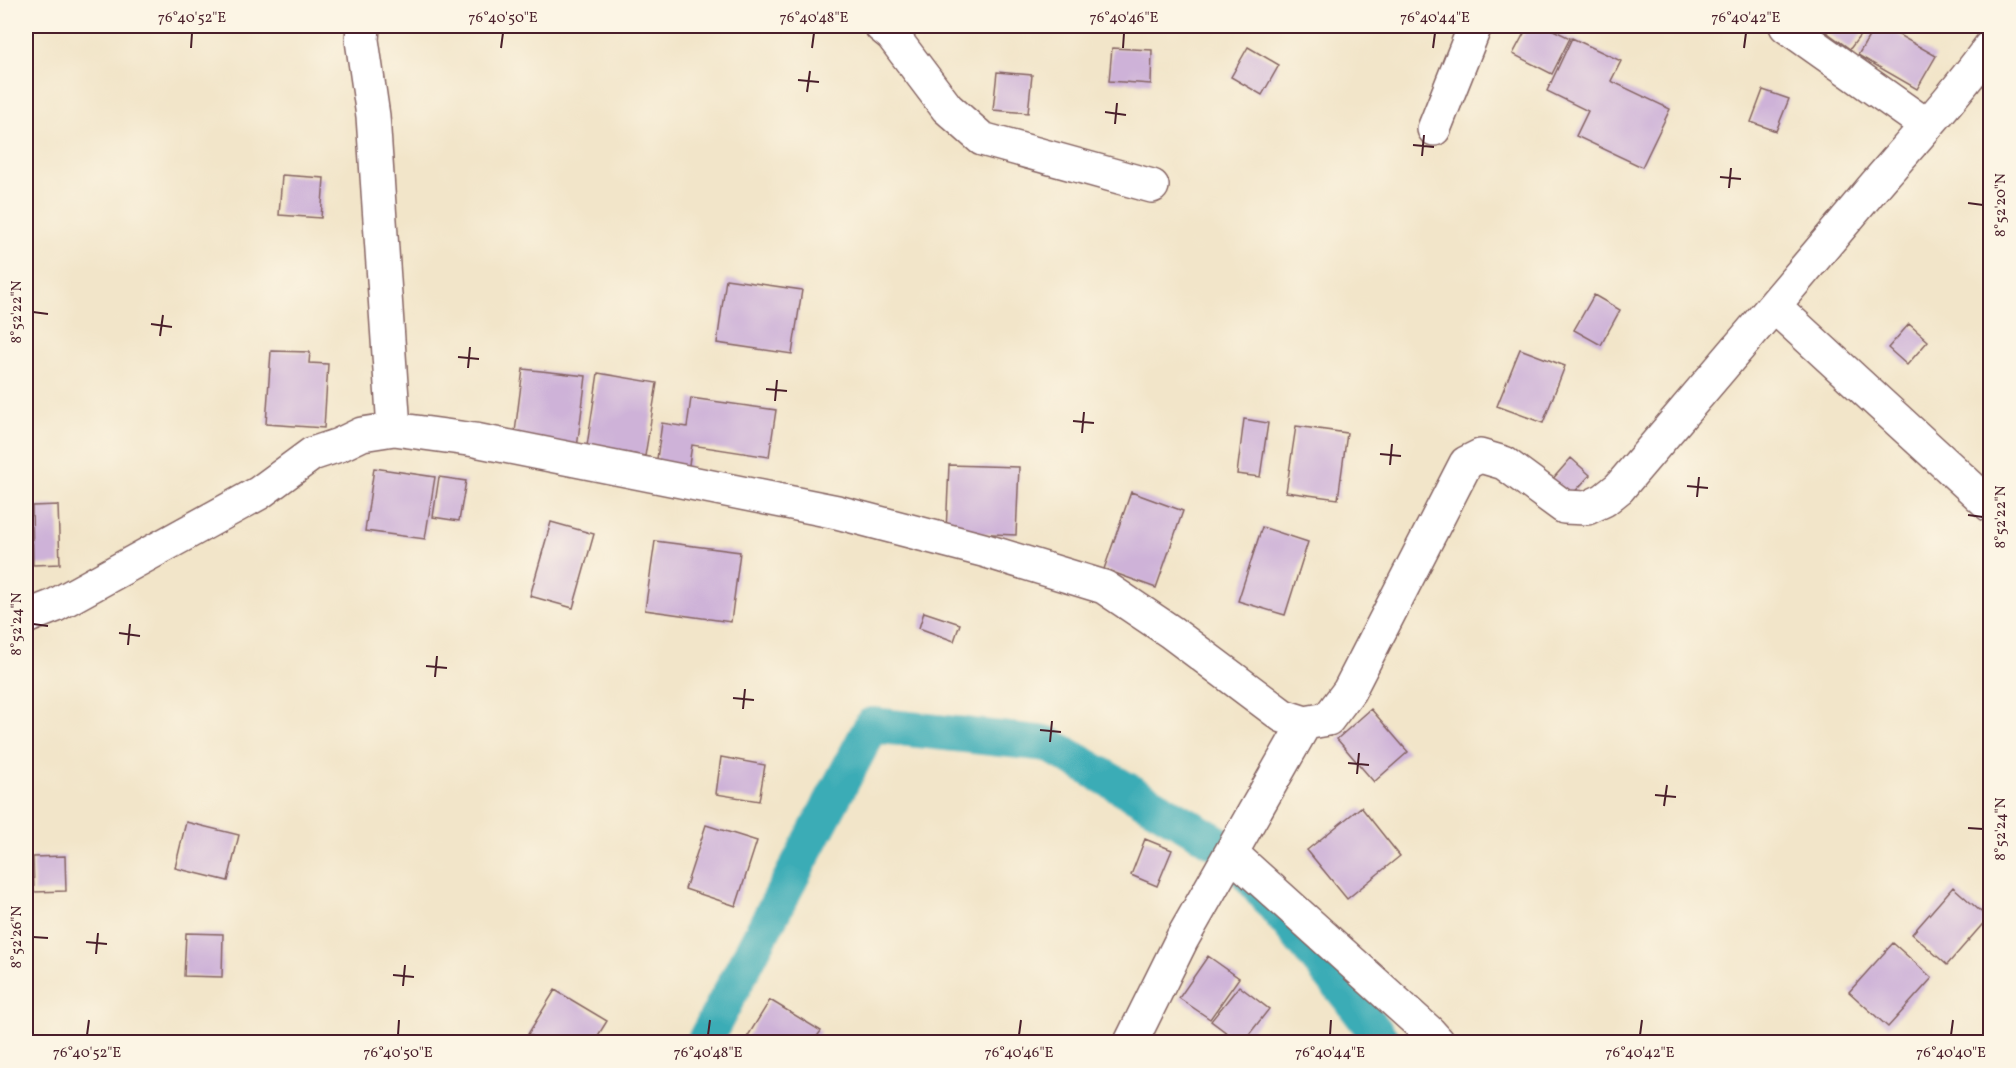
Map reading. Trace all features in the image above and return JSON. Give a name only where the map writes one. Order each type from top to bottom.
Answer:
[{"type":"street","points":[[363,26],[362,40],[373,116],[394,429]]},
{"type":"street","points":[[881,26],[892,35],[947,108],[982,139],[1152,186]]},
{"type":"street","points":[[1434,129],[1475,26]]},
{"type":"street","points":[[1786,26],[1926,125]]},
{"type":"street","points":[[26,617],[54,606],[259,493],[312,454],[362,434],[394,429],[475,440],[837,512],[983,550],[1104,587],[1171,632],[1283,716],[1305,723],[1328,719],[1349,690],[1466,463],[1480,456],[1504,463],[1564,507],[1587,508],[1605,500],[1618,488],[1965,82],[1990,47]]},
{"type":"street","points":[[1774,306],[1990,505]]},
{"type":"street","points":[[1131,1042],[1182,939],[1305,723]]},
{"type":"street","points":[[1231,853],[1430,1032],[1438,1042]]},
{"type":"building","points":[[1528,26],[1545,26],[1570,38],[1552,74],[1513,54]]},
{"type":"building","points":[[1818,26],[1867,26],[1850,49]]},
{"type":"building","points":[[1875,26],[1883,26],[1936,56],[1917,89],[1858,55]]},
{"type":"building","points":[[1572,38],[1621,61],[1611,81],[1670,109],[1642,167],[1576,136],[1588,111],[1547,91]]},
{"type":"building","points":[[1248,47],[1279,65],[1262,95],[1231,77]]},
{"type":"building","points":[[1112,48],[1152,50],[1151,84],[1109,81]]},
{"type":"building","points":[[997,72],[1032,75],[1028,113],[993,110]]},
{"type":"building","points":[[1763,90],[1789,99],[1776,131],[1751,122]]},
{"type":"building","points":[[282,175],[324,178],[321,218],[279,215]]},
{"type":"building","points":[[726,279],[802,290],[792,354],[717,343]]},
{"type":"building","points":[[1594,295],[1620,310],[1601,345],[1574,330]]},
{"type":"building","points":[[1909,324],[1928,341],[1907,365],[1888,348]]},
{"type":"building","points":[[1520,349],[1565,366],[1543,423],[1497,406]]},
{"type":"building","points":[[271,351],[310,352],[309,363],[328,364],[324,428],[266,424]]},
{"type":"building","points":[[523,369],[586,376],[577,448],[514,440]]},
{"type":"building","points":[[598,373],[657,383],[645,456],[587,446]]},
{"type":"building","points":[[691,398],[776,410],[769,457],[692,445],[688,471],[656,466],[662,423],[687,427]]},
{"type":"building","points":[[1244,419],[1268,423],[1260,477],[1237,474]]},
{"type":"building","points":[[1296,426],[1347,433],[1338,499],[1286,492]]},
{"type":"building","points":[[1571,458],[1590,475],[1569,498],[1550,482]]},
{"type":"building","points":[[949,465],[1019,467],[1016,535],[946,532]]},
{"type":"building","points":[[374,468],[435,477],[425,539],[365,531]]},
{"type":"building","points":[[439,477],[466,481],[459,521],[433,517]]},
{"type":"building","points":[[1131,492],[1183,511],[1156,588],[1104,569]]},
{"type":"building","points":[[58,505],[60,564],[33,565],[32,506]]},
{"type":"building","points":[[551,522],[594,534],[573,608],[530,596]]},
{"type":"building","points":[[1262,527],[1308,542],[1285,615],[1238,601]]},
{"type":"building","points":[[655,541],[740,552],[731,622],[645,610]]},
{"type":"building","points":[[924,612],[960,624],[954,641],[919,628]]},
{"type":"building","points":[[1371,709],[1408,752],[1374,782],[1337,739]]},
{"type":"building","points":[[721,757],[765,765],[759,801],[716,794]]},
{"type":"building","points":[[1361,807],[1400,856],[1347,899],[1307,850]]},
{"type":"building","points":[[186,822],[239,835],[228,881],[175,868]]},
{"type":"building","points":[[706,825],[757,841],[736,906],[685,889]]},
{"type":"building","points":[[1145,839],[1172,850],[1157,886],[1131,875]]},
{"type":"building","points":[[65,856],[66,891],[34,892],[33,857]]},
{"type":"building","points":[[1953,887],[1988,918],[1947,965],[1912,934]]},
{"type":"building","points":[[186,933],[223,934],[222,977],[184,976]]},
{"type":"building","points":[[1893,943],[1932,978],[1888,1027],[1849,992]]},
{"type":"building","points":[[1208,956],[1239,978],[1210,1019],[1179,998]]},
{"type":"building","points":[[1239,986],[1269,1009],[1243,1042],[1239,1042],[1211,1021]]},
{"type":"building","points":[[555,990],[607,1021],[594,1042],[542,1042],[528,1034]]},
{"type":"building","points":[[770,1000],[821,1031],[813,1042],[751,1042],[746,1039]]},
{"type":"waterway","points":[[704,1042],[872,725],[1048,744],[1228,849],[1383,1042]]}]
